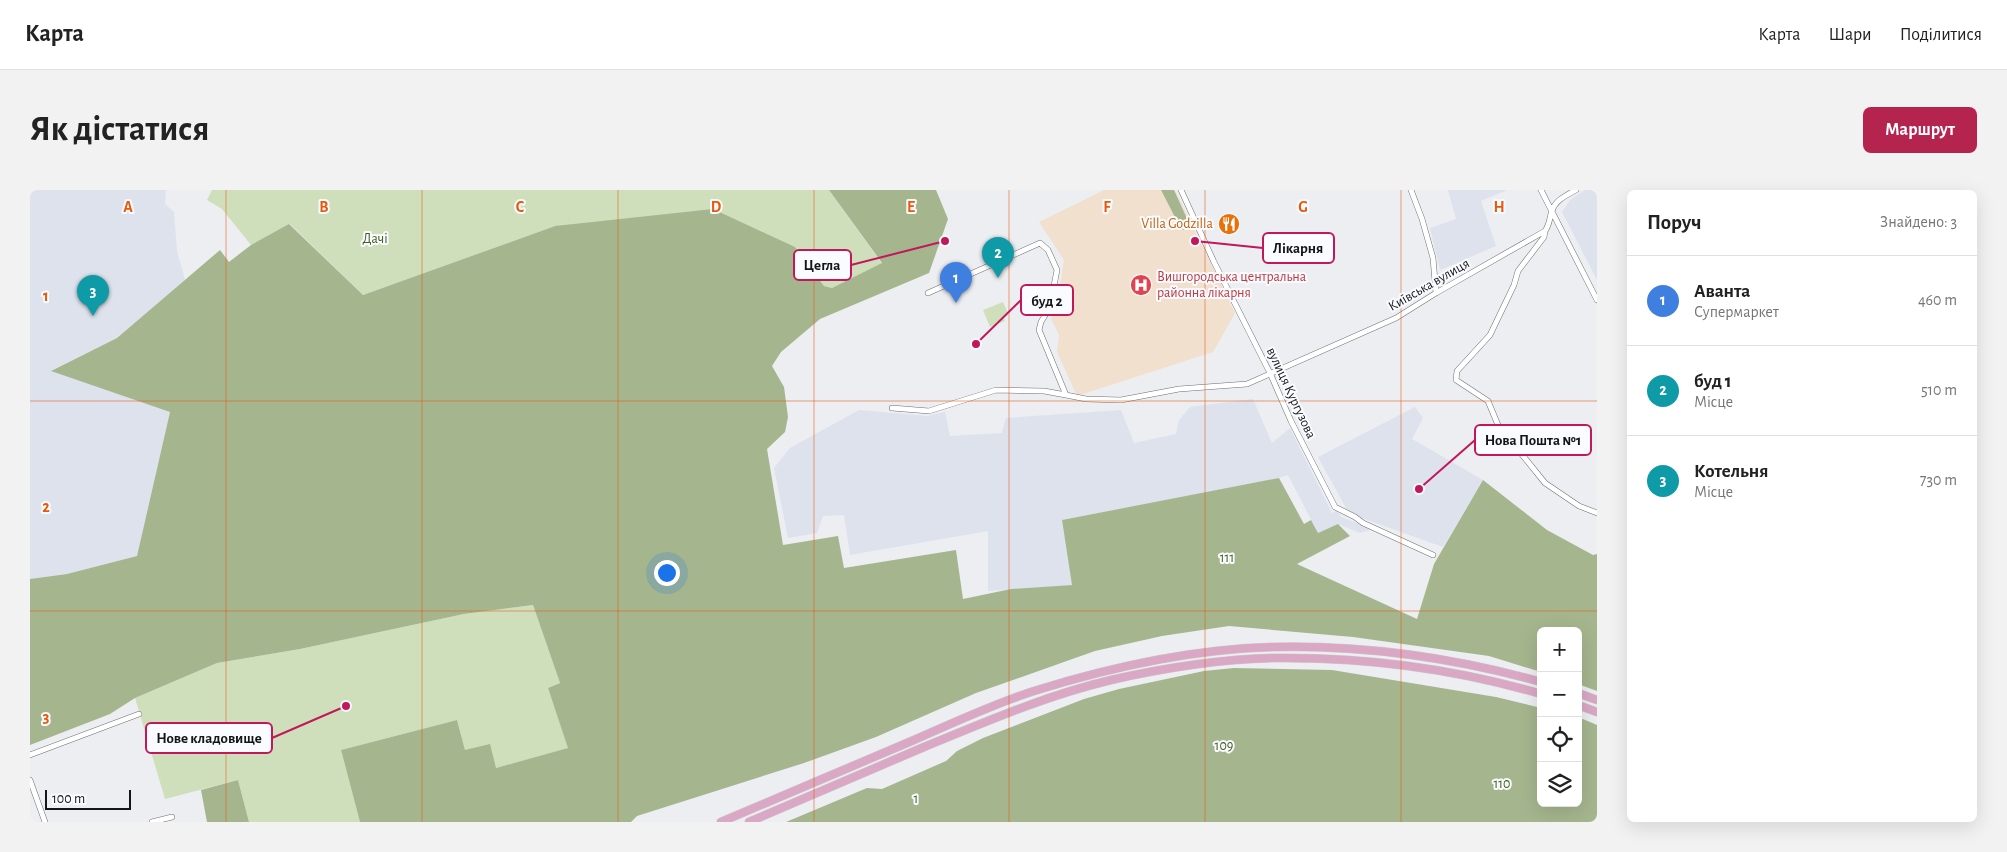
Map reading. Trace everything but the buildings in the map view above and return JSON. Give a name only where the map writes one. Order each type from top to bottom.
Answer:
[{"type":"main road","points":[[721,822],[1031,692],[1106,670],[1167,658],[1273,647],[1329,648],[1398,654],[1451,662],[1537,681]]},
{"type":"main road","points":[[749,822],[1034,703],[1110,681],[1167,670],[1274,658],[1327,659],[1452,673],[1537,693]]},
{"type":"main road","points":[[1582,694],[1597,700]]},
{"type":"main road","points":[[1582,706],[1597,712]]},
{"type":"street","name":"вулиця Кургузова","points":[[1181,190],[1214,262],[1270,372],[1291,421],[1335,506],[1363,523],[1433,555]]},
{"type":"street","points":[[1411,190],[1422,218],[1433,258],[1436,292]]},
{"type":"street","points":[[1542,190],[1597,300]]},
{"type":"street","points":[[1576,190],[1559,200],[1552,210],[1550,223],[1545,230],[1544,237],[1518,271],[1514,285],[1490,335],[1457,372],[1456,380],[1488,401],[1498,425],[1545,483],[1579,506],[1597,513]]},
{"type":"street","name":"Київська вулиця","points":[[892,408],[929,411],[996,390],[1044,391],[1086,399],[1121,400],[1179,389],[1247,384],[1270,372],[1396,318],[1436,292],[1545,230]]},
{"type":"street","points":[[928,293],[1040,243],[1048,250],[1057,270],[1050,307],[1041,322],[1039,330],[1066,395]]},
{"type":"street","points":[[30,755],[139,714]]},
{"type":"street","points":[[30,780],[45,822]]},
{"type":"street","points":[[152,822],[172,817]]},
{"type":"shaded area","points":[[30,190],[166,190],[165,204],[174,212],[177,251],[185,280],[117,338],[52,370],[170,412],[137,556],[67,574],[30,579]]},
{"type":"shaded area","name":"Вишгородська центральна районна лікарня","points":[[1104,190],[1175,190],[1235,313],[1213,352],[1077,396],[1057,352],[1059,335],[1051,319],[1056,310],[1064,260],[1039,222]]},
{"type":"shaded area","points":[[1448,190],[1507,190],[1481,201],[1496,246],[1440,270],[1430,228],[1456,219]]},
{"type":"shaded area","points":[[1585,190],[1597,190],[1597,280],[1562,212],[1570,200]]},
{"type":"shaded area","points":[[1253,399],[1272,443],[1290,428],[1332,513],[1337,511],[1341,517],[1373,529],[1360,533],[1338,524],[1318,533],[1288,475],[1273,480],[1062,520],[1073,585],[988,591],[988,531],[850,555],[844,515],[823,516],[817,533],[788,538],[774,468],[790,448],[859,410],[927,416],[945,412],[950,436],[1002,433],[1006,418],[1121,410],[1134,443],[1176,434],[1179,420],[1190,407]]},
{"type":"shaded area","points":[[1415,407],[1423,418],[1412,439],[1483,480],[1443,547],[1359,517],[1347,510],[1318,457]]},
{"type":"green space","name":"Дачі","points":[[212,190],[829,190],[882,264],[832,288],[824,286],[795,247],[555,226],[363,295],[290,224],[251,245],[222,209],[207,200]]},
{"type":"green space","name":"111","points":[[829,190],[936,190],[948,219],[929,273],[820,319],[781,352],[772,366],[784,387],[788,417],[785,432],[767,449],[783,545],[838,536],[844,568],[956,550],[963,599],[1011,589],[1072,585],[1062,520],[1279,478],[1304,524],[1311,520],[1318,533],[1338,524],[1350,536],[1297,564],[1417,619],[1434,564],[1483,480],[1547,530],[1593,555],[1597,554],[1597,691],[1582,685],[1582,627],[1537,627],[1537,671],[1489,656],[1353,637],[1229,626],[1162,636],[1095,651],[976,693],[876,737],[804,763],[637,816],[631,822],[360,822],[341,750],[457,720],[465,750],[490,744],[496,768],[568,748],[548,688],[560,683],[533,605],[464,614],[300,649],[217,663],[135,698],[110,714],[30,745],[30,579],[67,574],[137,556],[170,412],[51,371],[117,338],[220,250],[229,262],[251,245],[289,224],[363,295],[555,226],[713,209],[795,247],[824,286],[832,288],[882,263]]},
{"type":"green space","points":[[1161,190],[1174,190],[1189,223],[1189,227],[1183,230],[1180,227]]},
{"type":"green space","points":[[1003,302],[1008,313],[1004,318],[1005,321],[990,327],[983,310]]},
{"type":"green space","points":[[533,605],[560,683],[548,688],[569,748],[496,768],[465,750],[457,720],[341,750],[360,822],[249,822],[238,780],[165,799],[135,698],[217,663],[300,649],[464,614]]},
{"type":"green space","name":"109","points":[[1234,668],[1332,670],[1496,697],[1537,707],[1537,807],[1582,807],[1582,719],[1597,725],[1597,822],[786,822],[867,788],[882,789],[946,761],[957,751],[983,738],[1084,699],[1119,689],[1204,671]]},
{"type":"green space","points":[[238,780],[249,822],[207,822],[201,790]]},
{"type":"place","name":"Villa Godzilla","points":[[1229,224]]},
{"type":"place","name":"Цегла","points":[[945,241]]},
{"type":"place","name":"Лікарня","points":[[1195,241]]},
{"type":"place","name":"буд 1","points":[[998,278]]},
{"type":"place","name":"Вишгородська центральна районна лікарня","points":[[1141,285]]},
{"type":"place","name":"Аванта","points":[[956,303]]},
{"type":"place","name":"Котельня","points":[[93,316]]},
{"type":"place","name":"буд 2","points":[[976,344]]},
{"type":"place","name":"Нова Пошта №1","points":[[1419,489]]},
{"type":"place","name":"Нове кладовище","points":[[346,706]]},
{"type":"park label","name":"110","points":[[1502,784]]},
{"type":"park label","name":"1","points":[[916,799]]}]
